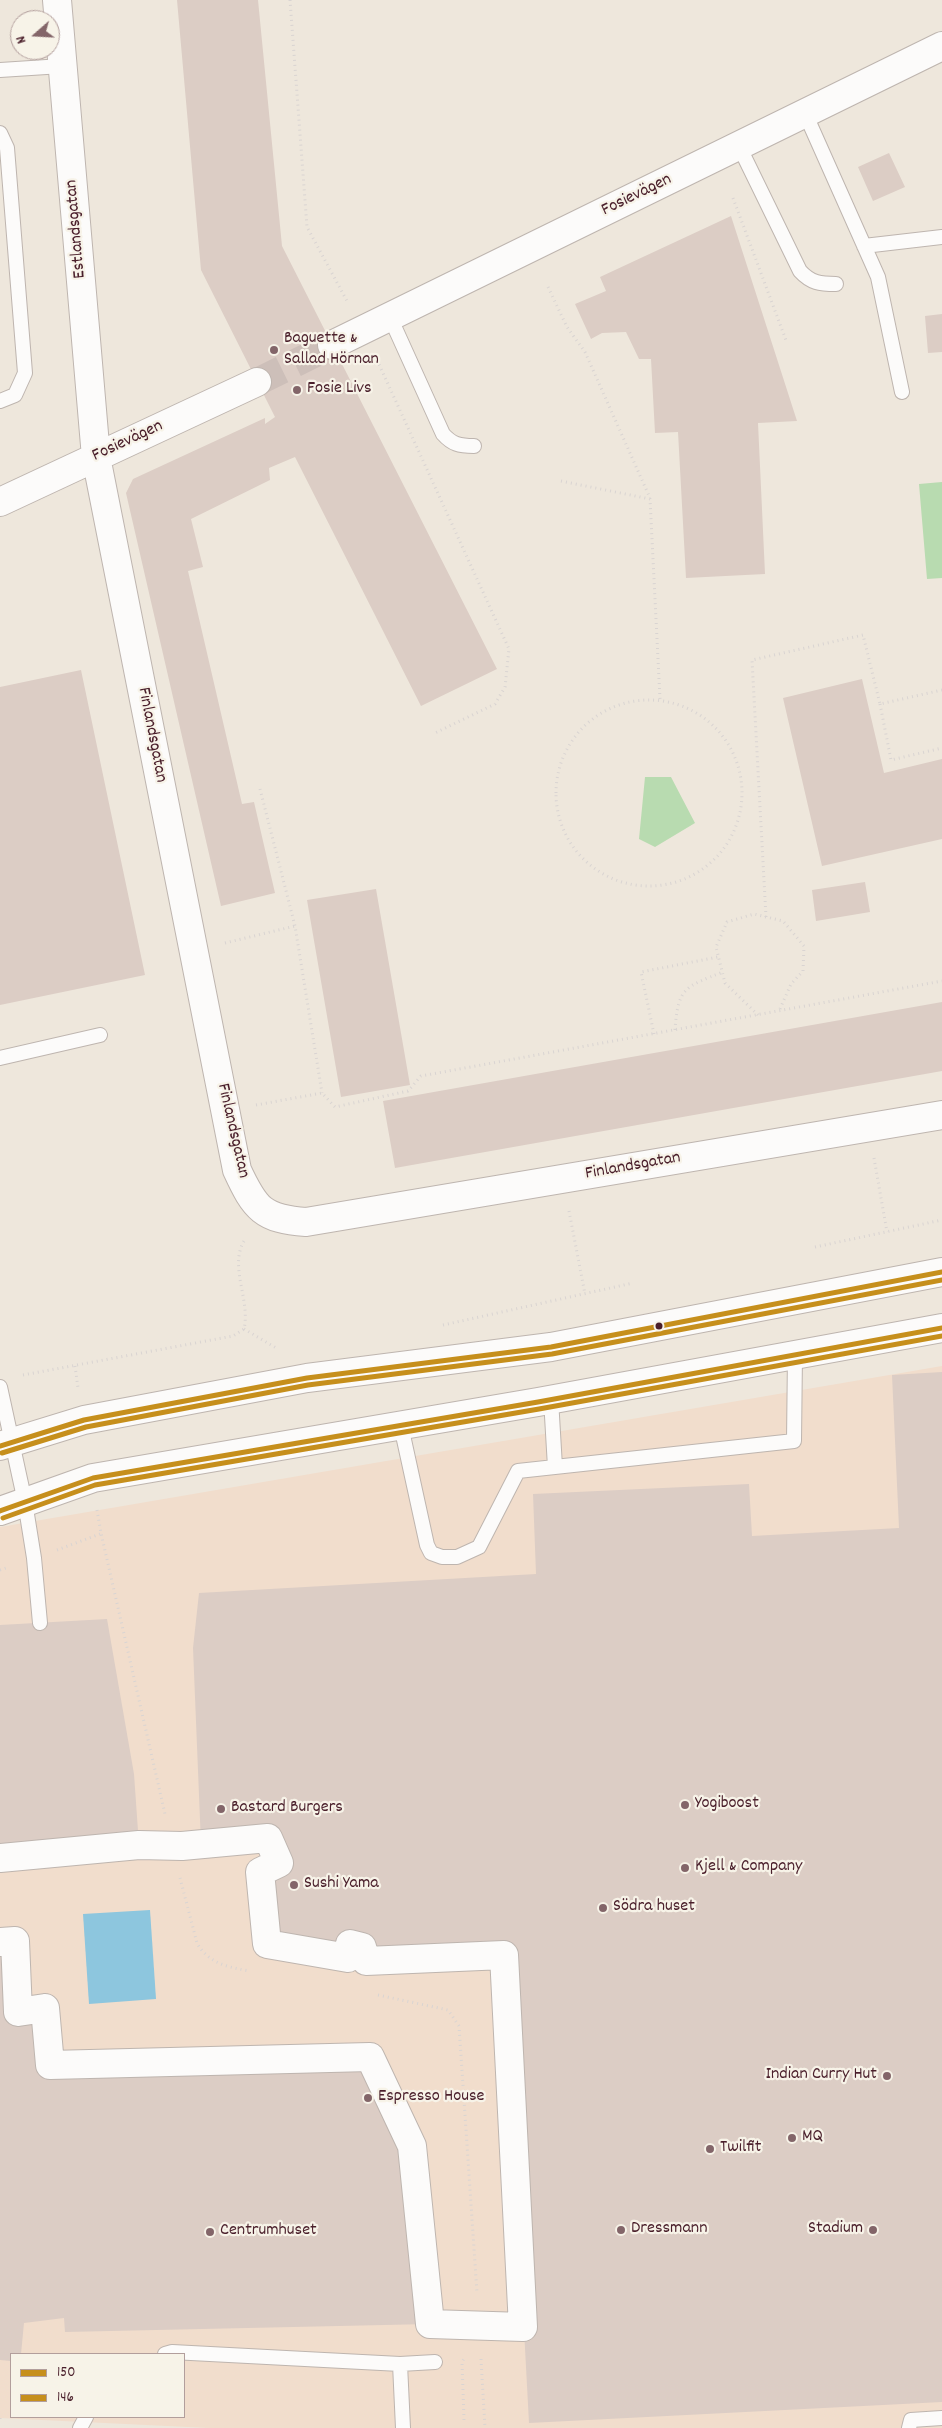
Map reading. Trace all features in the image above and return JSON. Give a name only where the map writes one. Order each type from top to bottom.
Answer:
[{"type":"street","name":"Estlandsgatan","points":[[57,0],[96,457]]},
{"type":"street","name":"Fosievägen","points":[[332,345],[942,46]]},
{"type":"street","name":"Fosievägen","points":[[0,502],[257,382]]},
{"type":"street","name":"Finlandsgatan","points":[[96,457],[237,1170],[248,1194],[264,1213],[286,1220],[306,1222],[942,1115]]},
{"type":"street","points":[[6,1444],[84,1420],[308,1378],[551,1347],[942,1272]]},
{"type":"street","points":[[0,1511],[93,1478],[401,1426],[942,1328]]},
{"type":"street","points":[[0,1858],[139,1845],[182,1846],[268,1838],[279,1863],[260,1872],[267,1944],[348,1958],[350,1944],[362,1947],[366,1961],[504,1955],[523,2326],[430,2324],[412,2146],[370,2057],[50,2064],[45,2008],[18,2012],[15,1942],[0,1942]]},
{"type":"lane","points":[[0,70],[62,66]]},
{"type":"lane","points":[[805,113],[878,278],[902,392]]},
{"type":"lane","points":[[0,133],[6,148],[26,373],[15,395],[0,401]]},
{"type":"lane","points":[[738,146],[800,271],[809,280],[821,284],[836,284]]},
{"type":"lane","points":[[864,246],[942,237]]},
{"type":"lane","points":[[390,317],[443,434],[452,443],[462,446],[474,446]]},
{"type":"lane","points":[[0,1058],[100,1035]]},
{"type":"lane","points":[[401,1426],[427,1545],[432,1554],[442,1557],[457,1557],[478,1547],[518,1471],[794,1441],[795,1354]]},
{"type":"lane","points":[[0,1387],[6,1444],[25,1502],[34,1558],[40,1623]]},
{"type":"lane","points":[[551,1399],[555,1467]]},
{"type":"lane","points":[[168,2353],[400,2364],[435,2362]]},
{"type":"lane","points":[[400,2364],[402,2428]]},
{"type":"lane","points":[[909,2428],[911,2420],[942,2418]]},
{"type":"path","points":[[290,0],[308,227],[363,330],[509,649],[505,688],[495,704],[435,733]]},
{"type":"path","points":[[731,193],[787,343]]},
{"type":"path","points":[[548,287],[567,327],[585,352],[650,499],[660,700]]},
{"type":"path","points":[[560,481],[650,499]]},
{"type":"path","points":[[766,916],[752,660],[863,635],[880,704],[891,760],[942,748]]},
{"type":"path","points":[[880,704],[942,690]]},
{"type":"path","points":[[660,700],[689,708],[715,726],[732,751],[742,780],[741,811],[730,840],[710,863],[684,879],[655,886],[624,883],[596,870],[574,848],[560,820],[556,790],[562,759],[577,733],[601,712],[629,701],[660,700]]},
{"type":"path","points":[[260,789],[295,926],[322,1093],[335,1106],[408,1091],[421,1076],[942,981]]},
{"type":"path","points":[[758,1015],[725,983],[716,947],[727,922],[754,914],[784,921],[804,946],[803,971],[791,984],[779,1012]]},
{"type":"path","points":[[194,951],[295,926]]},
{"type":"path","points":[[654,1034],[641,972],[718,957]]},
{"type":"path","points":[[675,1030],[677,1005],[690,985],[722,972]]},
{"type":"path","points":[[226,1110],[322,1093]]},
{"type":"path","points":[[869,1128],[887,1232]]},
{"type":"path","points":[[564,1179],[585,1294]]},
{"type":"path","points":[[19,1376],[233,1336],[244,1328],[247,1315],[237,1259],[243,1241],[264,1213]]},
{"type":"path","points":[[814,1247],[942,1220]]},
{"type":"path","points":[[439,1326],[633,1283]]},
{"type":"path","points":[[244,1328],[286,1354]]},
{"type":"path","points":[[479,2326],[485,2428]]},
{"type":"path","points":[[463,2384],[464,2420]]},
{"type":"shaded area","points":[[942,1366],[942,2428],[209,2428],[0,2418],[0,1527]]},
{"type":"green space","points":[[942,482],[942,578],[927,579],[919,484]]},
{"type":"green space","points":[[645,777],[671,777],[695,823],[655,847],[639,839]]},
{"type":"water","points":[[150,1910],[156,1999],[89,2004],[83,1914]]},
{"type":"building","points":[[177,0],[258,0],[282,246],[497,669],[421,706],[295,457],[269,468],[270,480],[191,519],[203,567],[188,571],[242,804],[254,802],[275,893],[221,906],[126,493],[133,479],[265,418],[265,424],[275,417],[201,270]]},
{"type":"building","points":[[889,153],[905,187],[873,201],[858,167]]},
{"type":"building","points":[[731,216],[797,421],[758,423],[765,574],[686,578],[678,432],[655,433],[651,359],[639,359],[626,332],[602,333],[591,339],[575,304],[606,291],[600,277]]},
{"type":"building","points":[[942,314],[942,352],[928,353],[925,316]]},
{"type":"building","points":[[81,670],[145,975],[0,1005],[0,687]]},
{"type":"building","points":[[862,679],[884,773],[942,759],[942,839],[822,866],[783,698]]},
{"type":"building","points":[[865,882],[870,912],[816,921],[812,890]]},
{"type":"building","points":[[376,889],[410,1085],[341,1097],[307,900]]},
{"type":"building","points":[[942,1002],[942,1071],[395,1168],[383,1101]]},
{"type":"building","name":"Södra huset","points":[[942,1372],[942,2402],[529,2423],[504,1955],[270,1945],[268,1838],[201,1844],[193,1648],[199,1593],[536,1574],[533,1494],[749,1484],[752,1536],[899,1528],[892,1375]]},
{"type":"building","points":[[107,1619],[134,1774],[139,1845],[0,1858],[0,1625]]},
{"type":"building","name":"Centrumhuset","points":[[0,1942],[18,2012],[45,2008],[50,2065],[370,2057],[412,2146],[430,2324],[65,2332],[64,2318],[24,2323],[21,2353],[10,2353],[10,2361],[0,2360]]},
{"type":"tunnel","points":[[257,382],[332,345]]},
{"type":"transit line","name":"150","points":[[0,1446],[84,1420],[307,1378],[551,1347],[942,1272]]},
{"type":"transit line","name":"146","points":[[2,1453],[86,1427],[308,1385],[552,1354],[942,1280]]},
{"type":"transit line","name":"150","points":[[0,1511],[93,1478],[538,1402],[942,1328]]},
{"type":"transit line","name":"146","points":[[3,1518],[95,1485],[539,1409],[942,1336]]},
{"type":"place","name":"Baguette & Sallad Hörnan","points":[[274,350]]},
{"type":"place","name":"Fosie Livs","points":[[297,390]]},
{"type":"place","name":"Yogiboost","points":[[685,1805]]},
{"type":"place","name":"Bastard Burgers","points":[[221,1809]]},
{"type":"place","name":"Kjell & Company","points":[[685,1868]]},
{"type":"place","name":"Sushi Yama","points":[[294,1885]]},
{"type":"place","name":"Södra huset","points":[[603,1908]]},
{"type":"place","name":"Indian Curry Hut","points":[[887,2076]]},
{"type":"place","name":"Espresso House","points":[[368,2098]]},
{"type":"place","name":"MQ","points":[[792,2138]]},
{"type":"place","name":"Twilfit","points":[[710,2149]]},
{"type":"place","name":"Dressmann","points":[[621,2230]]},
{"type":"place","name":"Stadium","points":[[873,2230]]},
{"type":"place","name":"Centrumhuset","points":[[210,2232]]}]
